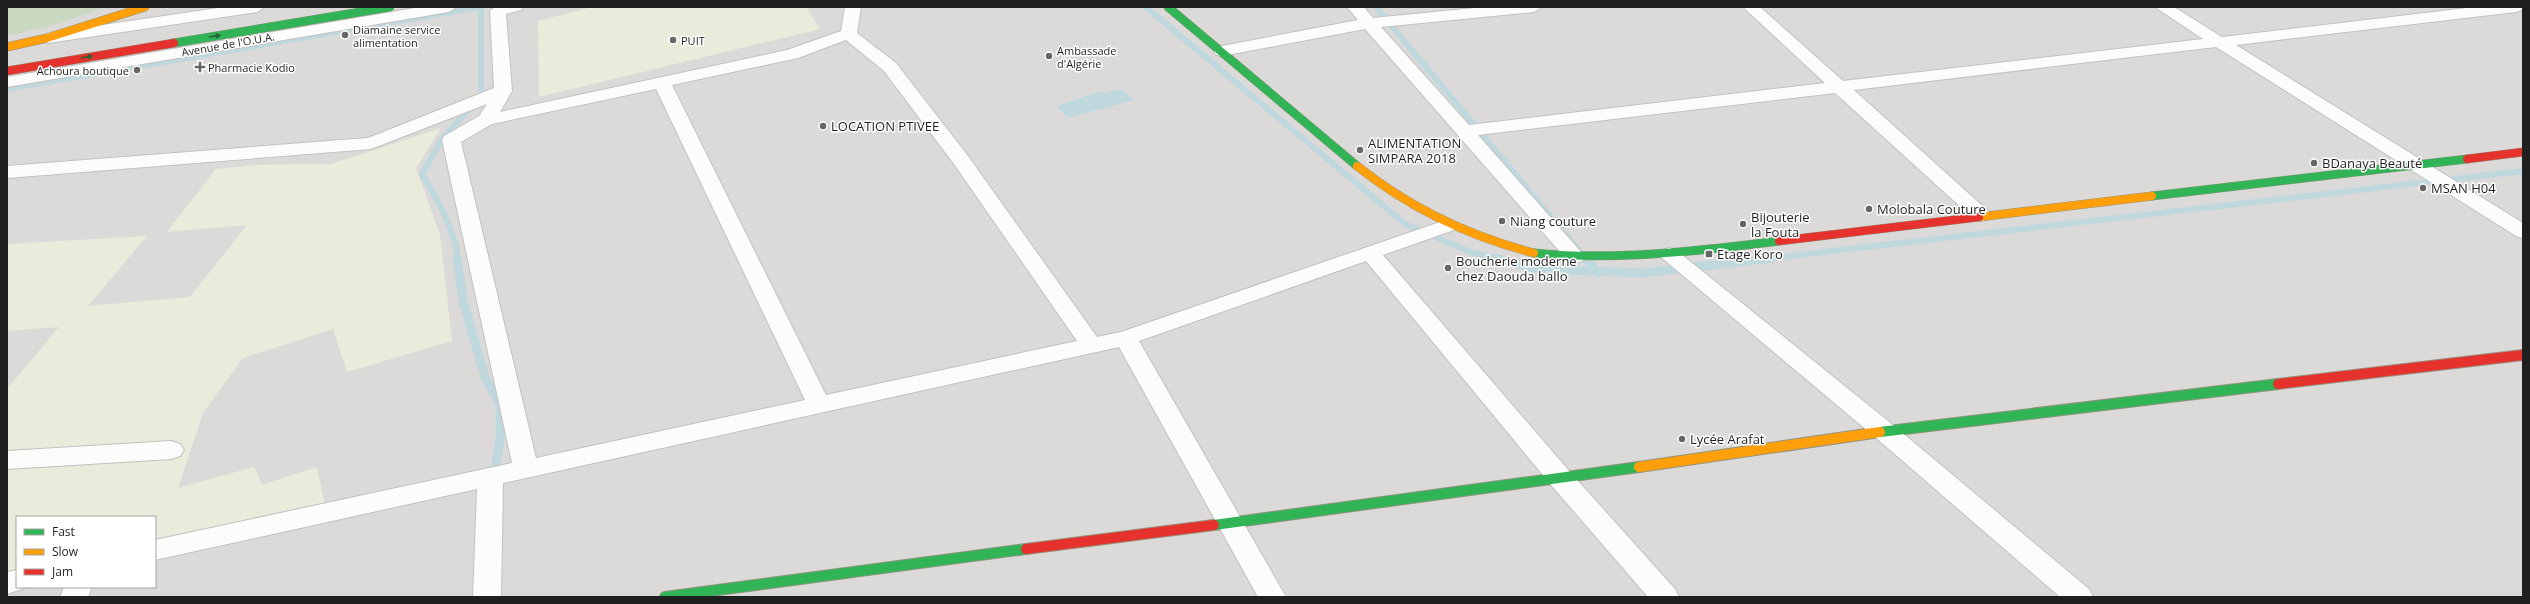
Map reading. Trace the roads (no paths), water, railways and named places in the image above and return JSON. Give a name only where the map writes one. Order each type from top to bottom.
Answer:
[{"type":"main road","points":[[7,47],[47,38],[145,7]]},
{"type":"main road","name":"Avenue de l'O.U.A.","points":[[7,71],[390,7]]},
{"type":"main road","points":[[1168,7],[1381,186],[1447,226],[1494,244],[1541,255],[1575,257],[1669,254],[1981,215],[2523,152]]},
{"type":"main road","points":[[665,597],[1561,479],[1884,431],[2523,355]]},
{"type":"street","name":"Avenue de l'O.U.A.","points":[[7,82],[449,7]]},
{"type":"street","points":[[486,120],[503,91],[498,11],[515,7]]},
{"type":"street","points":[[848,34],[852,21],[853,7]]},
{"type":"street","points":[[1355,7],[1466,131],[1575,257]]},
{"type":"street","points":[[1222,51],[1370,23],[1534,7]]},
{"type":"street","points":[[1751,7],[1981,215]]},
{"type":"street","points":[[2163,7],[2418,164],[2523,232]]},
{"type":"street","points":[[1466,131],[2517,7],[2523,9]]},
{"type":"street","points":[[47,38],[255,14]]},
{"type":"street","points":[[526,468],[451,140],[486,120],[663,84],[792,54],[848,34]]},
{"type":"street","points":[[848,34],[890,68],[961,160],[1091,345]]},
{"type":"street","points":[[663,84],[819,405]]},
{"type":"street","points":[[7,172],[371,143],[503,91]]},
{"type":"street","points":[[156,550],[1126,338],[1371,254],[1447,226]]},
{"type":"street","points":[[1371,254],[1561,479],[1665,597]]},
{"type":"street","points":[[1669,254],[1884,431],[2079,597]]},
{"type":"street","points":[[1126,338],[1272,597]]},
{"type":"street","points":[[7,460],[171,450]]},
{"type":"street","points":[[487,597],[490,476]]},
{"type":"water","points":[[1121,89],[1134,100],[1068,118],[1056,106],[1101,91],[1104,93]]},
{"type":"waterway","points":[[7,89],[480,7]]},
{"type":"waterway","points":[[458,259],[453,236],[449,226],[422,174],[442,139],[481,96],[481,7]]},
{"type":"waterway","points":[[1146,7],[1405,224],[1470,252],[1494,258]]},
{"type":"waterway","points":[[1376,7],[1586,259]]},
{"type":"waterway","points":[[1763,259],[2523,171]]},
{"type":"waterway","points":[[457,258],[463,301],[485,377],[500,404],[500,439],[494,476]]},
{"type":"waterway","points":[[1494,258],[1498,259]]},
{"type":"waterway","points":[[1494,258],[1537,269],[1597,271]]},
{"type":"waterway","points":[[1586,258],[1597,271]]},
{"type":"waterway","points":[[1597,271],[1643,273],[1772,258]]},
{"type":"place","name":"Diamaine service alimentation","points":[[345,35]]},
{"type":"place","name":"PUIT","points":[[673,40]]},
{"type":"place","name":"Ambassade d'Algérie","points":[[1049,56]]},
{"type":"place","name":"Pharmacie Kodio","points":[[200,67]]},
{"type":"place","name":"Achoura boutique","points":[[137,70]]},
{"type":"place","name":"LOCATION PTIVEE","points":[[823,126]]},
{"type":"place","name":"ALIMENTATION SIMPARA 2018","points":[[1360,150]]},
{"type":"place","name":"BDanaya Beauté","points":[[2314,163]]},
{"type":"place","name":"MSAN H04","points":[[2423,188]]},
{"type":"place","name":"Molobala Couture","points":[[1869,209]]},
{"type":"place","name":"Niang couture","points":[[1502,221]]},
{"type":"place","name":"Bijouterie la Fouta","points":[[1743,224]]},
{"type":"place","name":"Etage Koro","points":[[1709,254]]},
{"type":"place","name":"Boucherie moderne chez Daouda ballo","points":[[1448,268]]},
{"type":"place","name":"Lycée Arafat","points":[[1682,439]]}]
